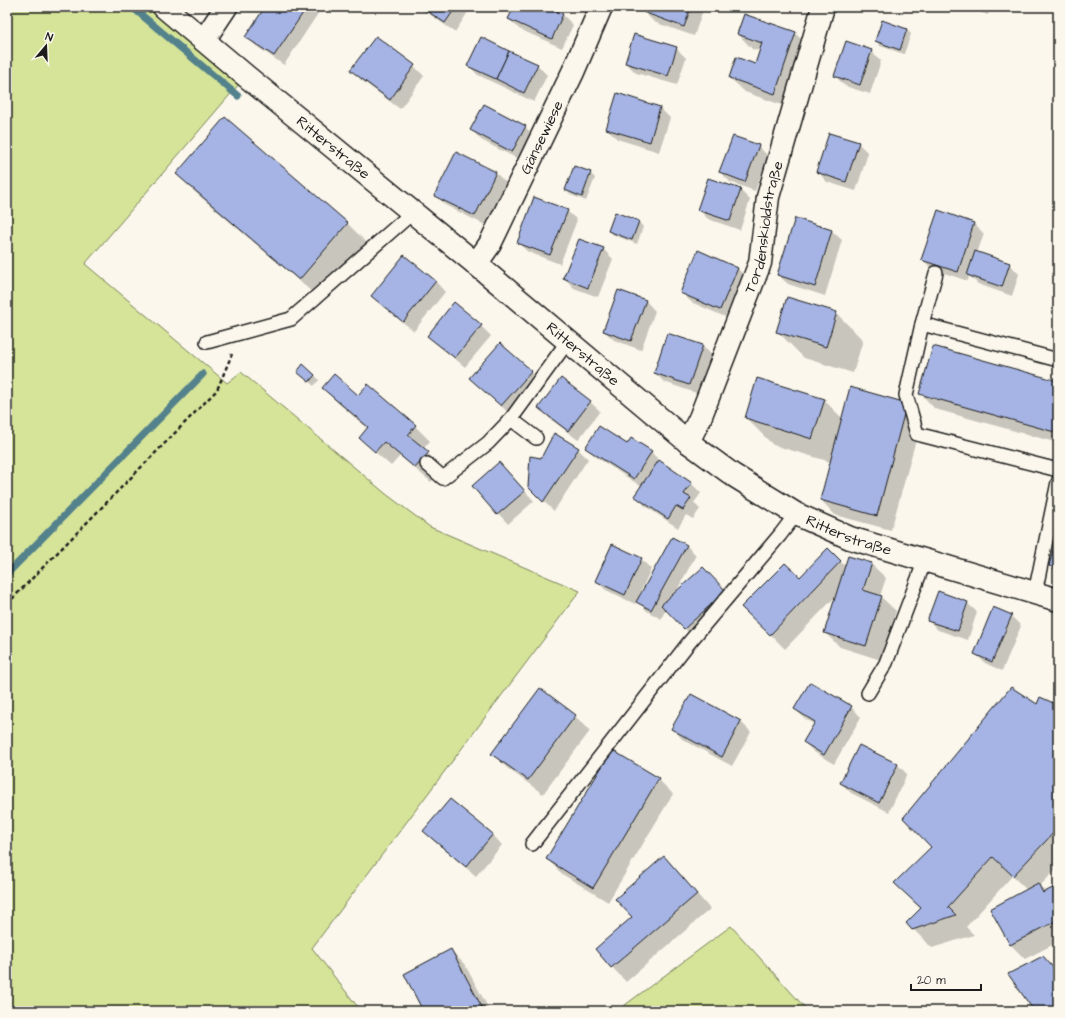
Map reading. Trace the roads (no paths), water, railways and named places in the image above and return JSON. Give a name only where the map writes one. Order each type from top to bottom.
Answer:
[{"type":"street","name":"Ritterstraße","points":[[164,7],[412,213],[476,264],[688,442],[733,476],[796,514],[850,538],[1058,600]]},
{"type":"street","points":[[204,40],[226,7]]},
{"type":"street","name":"Gänsewiese","points":[[476,264],[490,244],[563,94],[601,7]]},
{"type":"street","name":"Tordenskioldstraße","points":[[688,442],[700,418],[760,263],[768,197],[823,7]]},
{"type":"lane","points":[[206,342],[291,319],[412,213]]},
{"type":"lane","points":[[936,273],[922,324],[906,395],[917,434],[1058,470]]},
{"type":"lane","points":[[922,324],[1058,360]]},
{"type":"lane","points":[[427,464],[443,478],[488,443],[510,419],[568,341]]},
{"type":"lane","points":[[510,419],[536,438]]},
{"type":"lane","points":[[1035,593],[1058,482]]},
{"type":"lane","points":[[532,844],[686,645],[780,535],[796,514]]},
{"type":"lane","points":[[868,693],[886,663],[925,560]]},
{"type":"waterway","points":[[132,7],[238,96]]},
{"type":"waterway","points":[[7,574],[203,374]]}]
